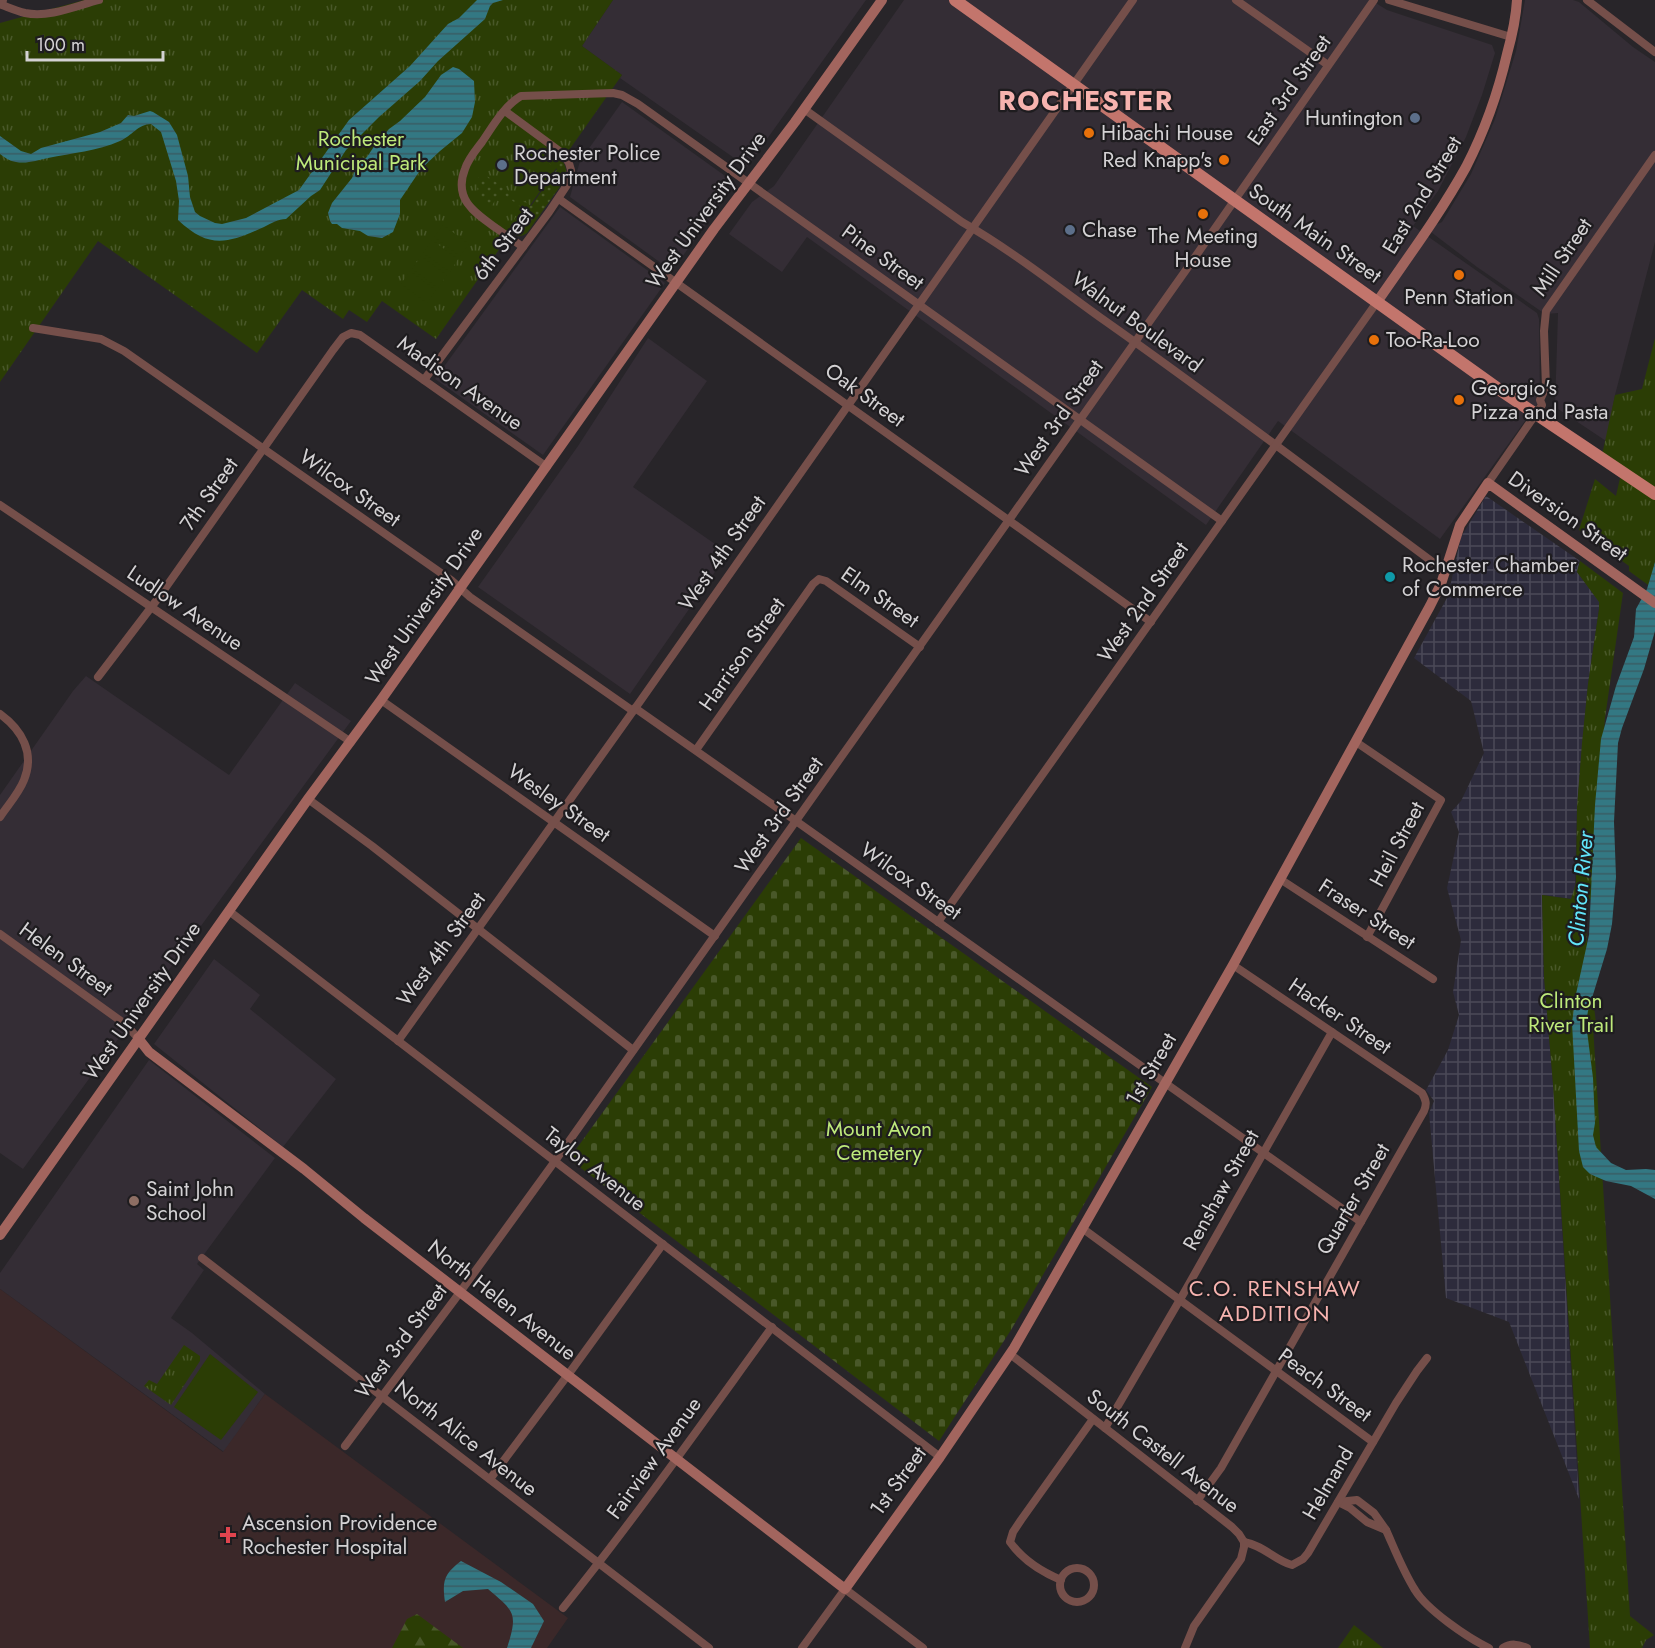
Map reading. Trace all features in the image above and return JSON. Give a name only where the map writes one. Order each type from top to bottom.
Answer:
[{"type":"main road","name":"South Main Street","points":[[955,0],[1524,406],[1655,494]]},
{"type":"street","points":[[3,0],[2,5],[24,13],[38,15],[99,0]]},
{"type":"street","name":"West University Drive","points":[[0,1235],[714,229],[882,0]]},
{"type":"street","name":"West 4th Street","points":[[398,1041],[634,710],[1133,0]]},
{"type":"street","points":[[1236,0],[1328,65]]},
{"type":"street","name":"East 3rd Street","points":[[1234,200],[1374,0]]},
{"type":"street","points":[[1389,0],[1511,37]]},
{"type":"street","name":"East 2nd Street","points":[[1377,302],[1443,205],[1467,165],[1492,107],[1504,69],[1517,0]]},
{"type":"street","points":[[1587,0],[1655,52]]},
{"type":"street","name":"Pine Street","points":[[505,111],[515,100],[525,95],[613,93],[638,104],[1222,521]]},
{"type":"street","name":"Walnut Boulevard","points":[[804,109],[1135,341],[1445,569]]},
{"type":"street","points":[[505,111],[465,168],[461,181],[462,192],[467,204],[476,213],[522,247]]},
{"type":"street","name":"6th Street","points":[[424,380],[559,199],[571,177],[566,158],[505,111]]},
{"type":"street","name":"Mill Street","points":[[1488,483],[1542,405],[1540,400],[1546,387],[1544,331],[1545,314],[1548,308],[1655,155]]},
{"type":"street","name":"Oak Street","points":[[559,199],[1150,622]]},
{"type":"street","name":"West 3rd Street","points":[[345,1446],[555,1161],[1234,200]]},
{"type":"street","name":"West 2nd Street","points":[[938,922],[1377,302]]},
{"type":"street","name":"Wilcox Street","points":[[33,328],[101,339],[116,345],[264,448],[470,597],[696,750],[1361,1222]]},
{"type":"street","name":"Madison Avenue","points":[[351,333],[360,335],[547,467]]},
{"type":"street","name":"7th Street","points":[[98,677],[151,607],[340,340],[351,333]]},
{"type":"street","name":"1st Street","points":[[802,1648],[1010,1354],[1166,1084],[1356,742],[1439,588],[1460,525],[1488,483]]},
{"type":"street","name":"Diversion Street","points":[[1488,483],[1655,603]]},
{"type":"street","name":"Ludlow Avenue","points":[[0,505],[351,742]]},
{"type":"street","name":"Elm Street","points":[[819,579],[826,581],[920,647]]},
{"type":"street","name":"Harrison Street","points":[[696,750],[813,584],[819,579]]},
{"type":"street","name":"Wesley Street","points":[[381,700],[715,936]]},
{"type":"street","points":[[0,714],[18,729],[26,744],[28,760],[25,779],[0,817]]},
{"type":"street","name":"Heil Street","points":[[1356,742],[1441,800],[1367,937]]},
{"type":"street","points":[[308,799],[372,846],[633,1050]]},
{"type":"street","name":"Fraser Street","points":[[1280,879],[1434,980]]},
{"type":"street","name":"Taylor Avenue","points":[[229,911],[940,1456]]},
{"type":"street","name":"Helen Street","points":[[0,934],[125,1024],[138,1038]]},
{"type":"street","name":"Hacker Street","points":[[1233,965],[1422,1093],[1425,1099]]},
{"type":"street","name":"Renshaw Street","points":[[1105,1428],[1332,1032]]},
{"type":"street","name":"North Helen Avenue","points":[[138,1038],[149,1052],[295,1162],[364,1218],[845,1589]]},
{"type":"street","name":"Quarter Street","points":[[1197,1501],[1221,1468],[1424,1111],[1425,1099]]},
{"type":"street","name":"Peach Street","points":[[1082,1228],[1373,1442]]},
{"type":"street","points":[[490,1479],[663,1244]]},
{"type":"street","name":"North Alice Avenue","points":[[202,1258],[709,1648]]},
{"type":"street","name":"Fairview Avenue","points":[[563,1608],[599,1563],[772,1327]]},
{"type":"street","name":"South Castell Avenue","points":[[1010,1354],[1232,1527],[1244,1542],[1260,1547],[1286,1563],[1297,1564]]},
{"type":"street","name":"Helmand","points":[[1297,1564],[1308,1553],[1406,1387],[1427,1358]]},
{"type":"street","points":[[1061,1580],[1046,1574],[1017,1552],[1010,1542],[1021,1520],[1093,1419]]},
{"type":"street","points":[[1338,1503],[1350,1508],[1367,1522],[1386,1530],[1422,1601],[1475,1641],[1489,1648]]},
{"type":"street","points":[[1185,1648],[1194,1626],[1241,1559],[1244,1542]]},
{"type":"street","points":[[1084,1570],[1092,1578],[1094,1588],[1088,1598],[1083,1601],[1072,1601],[1061,1590],[1061,1580],[1068,1571],[1084,1570]]},
{"type":"street","points":[[845,1589],[923,1648]]},
{"type":"street","points":[[1503,1648],[1516,1644],[1527,1648]]},
{"type":"shaded area","points":[[613,0],[866,0],[747,167],[620,78],[622,75],[582,46]]},
{"type":"shaded area","points":[[904,0],[1371,0],[1387,10],[1492,45],[1495,53],[1466,137],[1438,191],[1413,226],[1537,313],[1540,400],[1440,539],[1278,421],[1206,525],[807,237],[782,272],[729,234],[752,202],[774,186]]},
{"type":"shaded area","points":[[1525,0],[1579,2],[1633,47],[1655,62],[1655,242],[1615,395],[1606,441],[1555,407],[1558,313],[1545,314],[1427,229],[1442,222],[1471,174],[1495,119],[1516,51]]},
{"type":"shaded area","points":[[622,102],[735,183],[672,271],[570,197],[580,161]]},
{"type":"shaded area","points":[[560,207],[665,283],[543,455],[435,379]]},
{"type":"shaded area","points":[[648,338],[707,381],[633,487],[728,553],[630,694],[478,587],[578,446]]},
{"type":"shaded area","points":[[1486,496],[1580,561],[1577,572],[1600,602],[1588,684],[1577,807],[1575,890],[1572,899],[1542,895],[1544,977],[1553,1084],[1579,1499],[1509,1322],[1446,1298],[1429,1113],[1434,1101],[1426,1090],[1448,1050],[1459,1015],[1453,992],[1461,940],[1447,888],[1459,832],[1451,812],[1461,801],[1484,753],[1471,701],[1414,658],[1448,596],[1461,537]]},
{"type":"shaded area","points":[[86,676],[229,775],[295,683],[351,721],[23,1169],[0,1153],[0,795]]},
{"type":"shaded area","points":[[214,959],[260,995],[250,1009],[336,1079],[283,1147],[154,1044]]},
{"type":"shaded area","points":[[149,1060],[275,1158],[197,1264],[204,1270],[171,1318],[265,1394],[224,1452],[0,1289],[0,1273]]},
{"type":"shaded area","name":"Ascension Providence Rochester Hospital","points":[[0,1289],[223,1452],[265,1394],[568,1618],[547,1648],[0,1648]]},
{"type":"green space","name":"Rochester Municipal Park","points":[[84,0],[613,0],[582,46],[622,75],[436,339],[382,301],[367,322],[349,310],[343,319],[302,290],[257,353],[98,241],[0,382],[0,23]]},
{"type":"green space","points":[[550,149],[563,162],[566,178],[527,233],[517,236],[508,229],[522,208],[501,192],[490,208],[478,192],[479,177],[481,172],[531,206],[557,169],[543,159]]},
{"type":"green space","points":[[443,225],[469,244],[460,256],[434,237]]},
{"type":"green space","points":[[432,240],[458,259],[450,272],[423,253]]},
{"type":"green space","points":[[421,256],[447,275],[438,288],[412,269]]},
{"type":"green space","points":[[410,271],[436,290],[427,303],[401,284]]},
{"type":"green space","points":[[1655,338],[1655,590],[1629,571],[1629,566],[1579,530],[1595,479],[1616,496],[1622,469],[1602,455],[1615,395],[1642,389]]},
{"type":"green space","name":"Clinton River Trail","points":[[1580,561],[1623,593],[1605,718],[1599,791],[1596,899],[1584,899],[1596,1023],[1593,1026],[1630,1616],[1654,1635],[1646,1640],[1642,1648],[1590,1648],[1544,977],[1542,895],[1571,899],[1576,883],[1577,807],[1582,743],[1599,609],[1599,602],[1577,572]]},
{"type":"green space","name":"Mount Avon Cemetery","points":[[801,838],[1152,1087],[1011,1330],[939,1441],[569,1159]]},
{"type":"green space","points":[[184,1345],[200,1356],[200,1361],[171,1405],[144,1386],[149,1380],[157,1384]]},
{"type":"green space","points":[[210,1354],[258,1392],[221,1440],[174,1407]]},
{"type":"green space","points":[[417,1614],[463,1648],[392,1648],[407,1619]]},
{"type":"green space","points":[[1354,1625],[1383,1648],[1338,1648]]},
{"type":"water","points":[[477,0],[503,0],[493,3],[485,19],[346,150],[320,190],[286,219],[278,220],[240,237],[220,241],[210,240],[189,230],[178,220],[179,201],[176,181],[161,132],[151,124],[142,126],[120,141],[102,147],[32,162],[12,161],[0,154],[0,136],[21,151],[31,154],[41,148],[100,132],[121,123],[128,115],[134,116],[150,111],[169,122],[177,135],[195,212],[215,223],[222,224],[246,218],[299,190],[349,120],[410,66],[448,24],[459,18]]},
{"type":"water","points":[[453,67],[474,81],[475,102],[472,117],[462,133],[421,169],[400,200],[400,214],[393,232],[382,238],[368,236],[360,231],[332,224],[328,213],[332,203],[352,178],[357,166],[389,129],[425,97],[441,75]]},
{"type":"water","points":[[1655,562],[1655,631],[1618,743],[1614,822],[1616,877],[1612,924],[1586,1023],[1593,1078],[1595,1123],[1593,1135],[1596,1147],[1611,1163],[1626,1170],[1655,1170],[1655,1199],[1631,1186],[1606,1181],[1590,1174],[1583,1167],[1579,1151],[1572,1023],[1589,935],[1595,805],[1601,739],[1616,686],[1634,637],[1636,609],[1647,589]]},
{"type":"water","points":[[461,1561],[501,1582],[533,1604],[544,1621],[531,1648],[507,1648],[512,1627],[512,1614],[504,1603],[488,1589],[463,1591],[445,1602],[444,1583],[451,1570]]},
{"type":"place","name":"Huntington","points":[[1415,118]]},
{"type":"place","name":"Hibachi House","points":[[1089,133]]},
{"type":"place","name":"Red Knapp's","points":[[1224,160]]},
{"type":"place","name":"Rochester Police Department","points":[[502,165]]},
{"type":"place","name":"The Meeting House","points":[[1203,214]]},
{"type":"place","name":"Chase","points":[[1070,230]]},
{"type":"place","name":"Penn Station","points":[[1459,275]]},
{"type":"place","name":"Too-Ra-Loo","points":[[1374,340]]},
{"type":"place","name":"Georgio's Pizza and Pasta","points":[[1459,400]]},
{"type":"place","name":"Rochester Chamber of Commerce","points":[[1390,577]]},
{"type":"place","name":"Saint John School","points":[[134,1201]]},
{"type":"place","name":"Ascension Providence Rochester Hospital","points":[[228,1535]]},
{"type":"district","name":"ROCHESTER","points":[[1086,100]]},
{"type":"district","name":"C.O. RENSHAW ADDITION","points":[[1275,1300]]},
{"type":"water label","name":"Clinton River","points":[[1580,889]]}]
